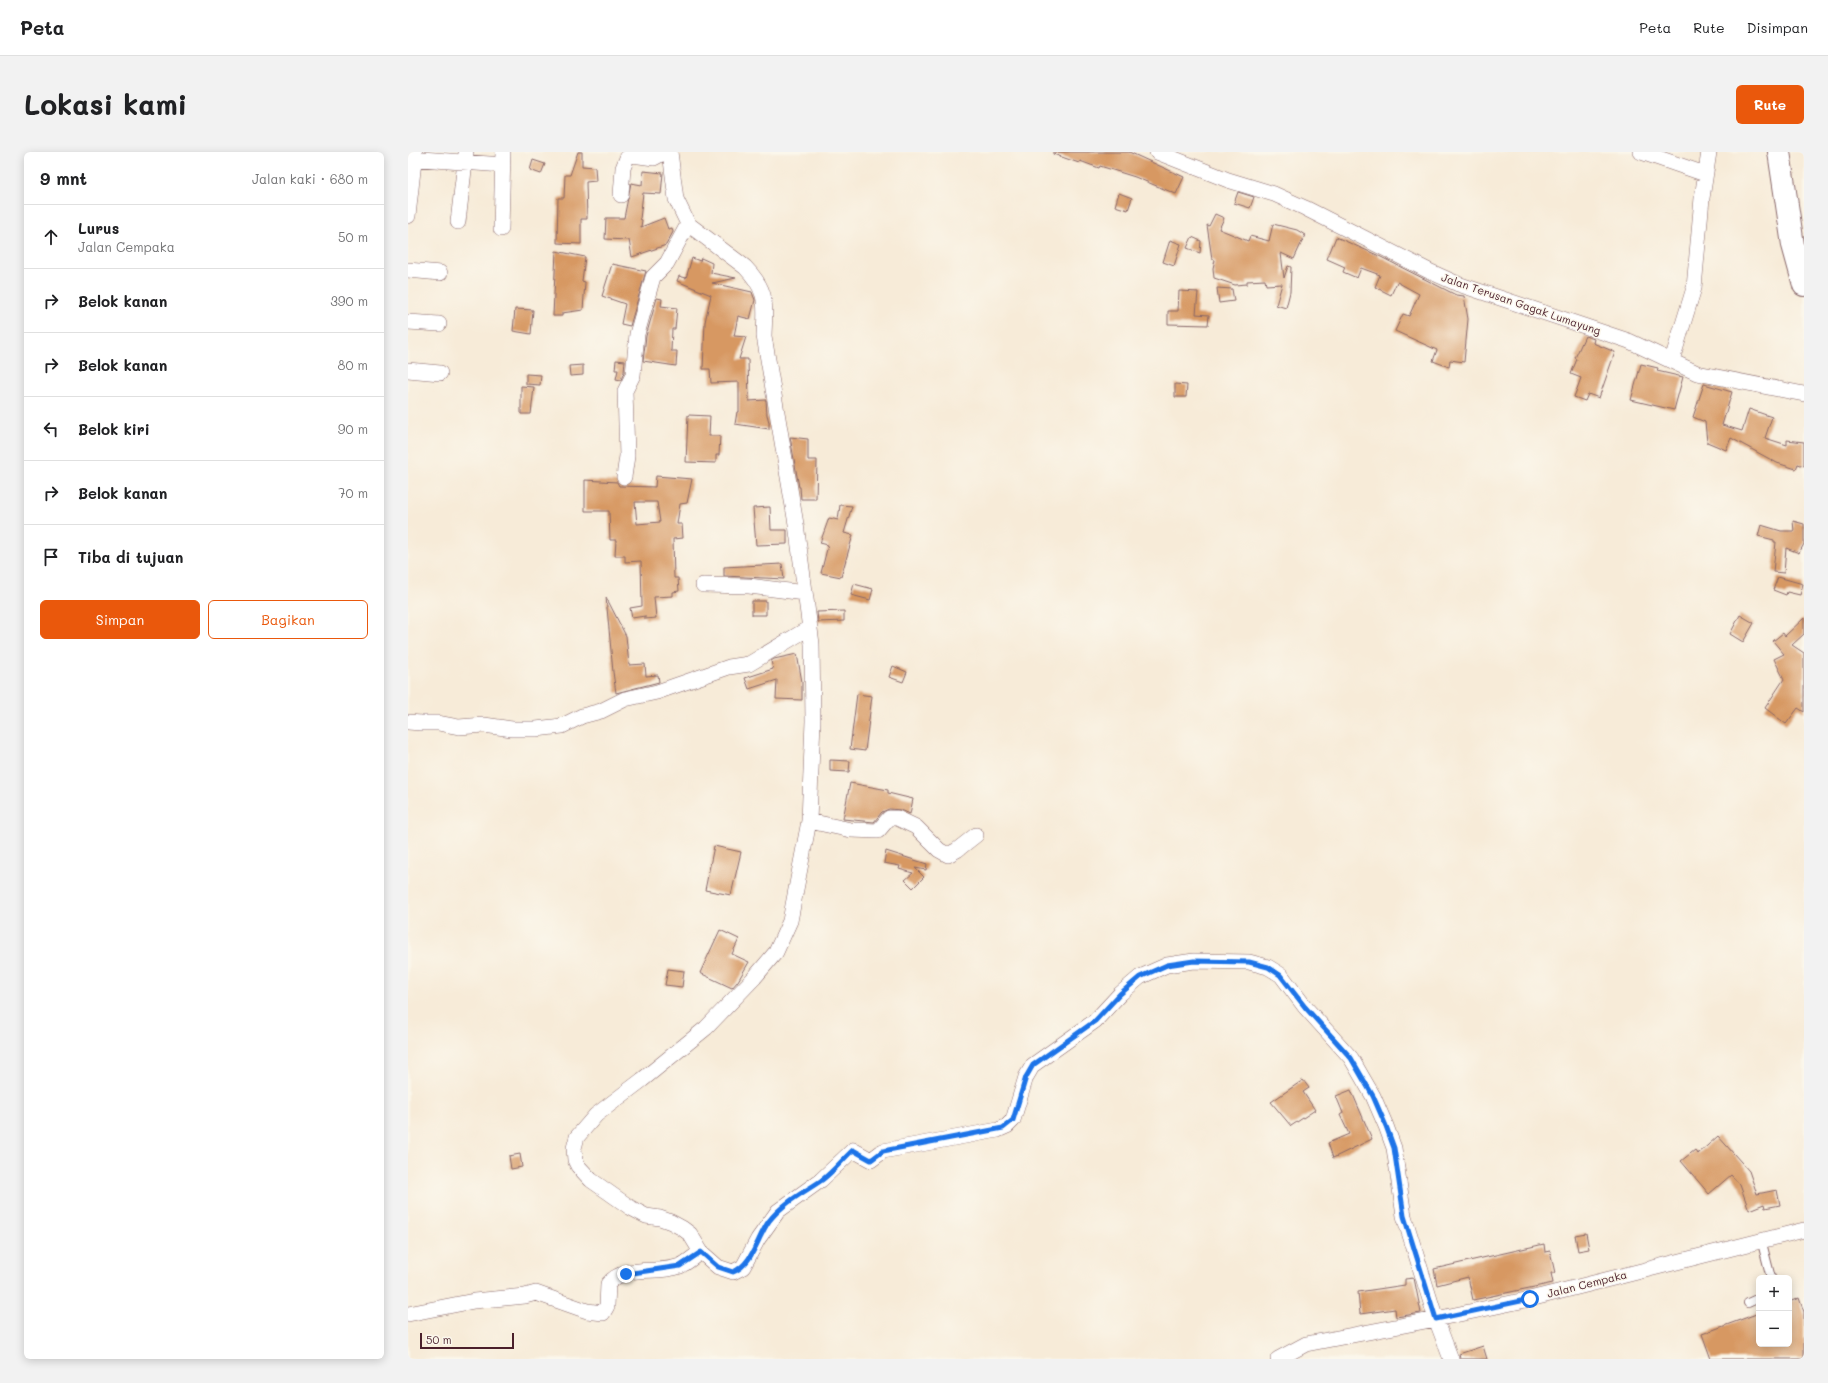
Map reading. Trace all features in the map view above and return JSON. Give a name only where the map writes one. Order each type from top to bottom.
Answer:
[{"type":"main road","points":[[1779,152],[1793,245],[1804,285]]},
{"type":"street","name":"Jalan Terusan Gagak Lumayung","points":[[1157,152],[1228,180],[1274,194],[1305,208],[1429,272],[1458,284],[1585,325],[1629,341],[1697,373],[1715,378],[1804,394]]},
{"type":"street","points":[[1641,152],[1705,174]]},
{"type":"street","points":[[1672,360],[1696,280],[1708,152]]},
{"type":"street","points":[[621,195],[623,168],[626,158],[632,155],[649,159],[664,154],[676,199],[688,224],[745,267],[753,275],[763,292],[766,315],[764,336],[796,524],[812,644],[813,721],[809,821],[790,921],[776,952],[754,978],[706,1028],[596,1115],[583,1129],[574,1144],[575,1160],[578,1166],[591,1180],[631,1208],[646,1216],[665,1220],[682,1228],[690,1234],[701,1252],[718,1267],[733,1272],[743,1267],[758,1239],[778,1210],[821,1180],[851,1151],[855,1150],[870,1160],[883,1151],[998,1130],[1007,1126],[1013,1120],[1026,1077],[1033,1065],[1095,1021],[1120,994],[1149,972],[1167,965],[1194,961],[1227,960],[1261,965],[1280,975],[1290,986],[1305,1007],[1351,1058],[1373,1096],[1394,1148],[1404,1216],[1428,1321],[1451,1359]]},
{"type":"street","points":[[408,216],[412,156],[503,159],[501,230]]},
{"type":"street","points":[[458,222],[465,157]]},
{"type":"street","points":[[624,477],[627,456],[625,391],[633,375],[637,334],[653,277],[667,263],[688,224]]},
{"type":"street","points":[[408,270],[440,273]]},
{"type":"street","points":[[408,322],[439,324]]},
{"type":"street","points":[[408,370],[440,373]]},
{"type":"street","points":[[703,585],[749,586],[804,593]]},
{"type":"street","points":[[408,722],[421,724],[438,723],[459,727],[484,725],[525,730],[562,726],[582,716],[601,711],[625,699],[657,692],[730,667],[749,664],[809,628]]},
{"type":"street","points":[[809,821],[855,830],[878,831],[889,818],[893,817],[916,827],[940,850],[948,855],[976,835]]},
{"type":"street","name":"Jalan Cempaka","points":[[1278,1359],[1306,1344],[1428,1321],[1530,1299],[1761,1239],[1804,1230]]},
{"type":"street","points":[[408,1314],[474,1301],[525,1296],[536,1293],[587,1311],[603,1313],[607,1306],[608,1284],[612,1280],[626,1274],[680,1266],[701,1252]]},
{"type":"lane","points":[[1761,1239],[1770,1275]]},
{"type":"lane","points":[[1748,1303],[1756,1299]]},
{"type":"building","points":[[578,152],[582,152],[582,166],[595,167],[596,181],[586,182],[587,219],[581,219],[581,244],[557,243],[558,198],[564,198],[565,175],[570,175]]},
{"type":"building","points":[[1053,152],[1129,152],[1184,177],[1176,194],[1135,177],[1100,166],[1099,168],[1080,161],[1079,163],[1053,154]]},
{"type":"building","points":[[533,160],[545,164],[541,174],[530,170]]},
{"type":"building","points":[[643,171],[663,173],[661,194],[643,193],[640,219],[642,220],[641,227],[664,218],[668,229],[672,228],[673,232],[666,245],[632,257],[629,240],[605,239],[606,218],[624,218],[631,183],[642,185]]},
{"type":"building","points":[[1238,192],[1254,197],[1250,208],[1234,203]]},
{"type":"building","points":[[1119,193],[1132,198],[1128,210],[1115,206]]},
{"type":"building","points":[[1215,214],[1224,218],[1219,229],[1248,241],[1250,236],[1269,241],[1273,224],[1297,230],[1305,235],[1294,259],[1281,253],[1284,278],[1288,266],[1291,267],[1290,292],[1286,308],[1276,305],[1282,284],[1266,285],[1265,280],[1247,281],[1247,284],[1235,285],[1214,278],[1213,268],[1215,260],[1212,259],[1207,225],[1209,226]]},
{"type":"building","points":[[1192,237],[1201,241],[1200,253],[1187,248]]},
{"type":"building","points":[[1336,237],[1377,255],[1456,295],[1464,296],[1468,319],[1464,362],[1450,360],[1449,367],[1433,361],[1437,350],[1395,331],[1403,314],[1409,316],[1419,294],[1397,282],[1391,295],[1375,287],[1380,275],[1361,268],[1357,278],[1343,272],[1345,267],[1327,259]]},
{"type":"building","points":[[1170,240],[1181,244],[1174,266],[1163,262]]},
{"type":"building","points":[[556,251],[585,257],[582,281],[585,282],[583,310],[562,313],[562,316],[553,316]]},
{"type":"building","points":[[692,258],[700,261],[701,258],[712,263],[711,273],[736,278],[712,283],[752,292],[755,300],[750,319],[738,316],[734,336],[746,337],[739,359],[748,359],[749,401],[766,400],[769,429],[735,424],[737,412],[739,412],[739,382],[711,383],[710,369],[703,369],[705,322],[711,295],[677,281],[679,276],[686,278]]},
{"type":"building","points":[[612,264],[646,271],[630,326],[621,324],[625,304],[602,296]]},
{"type":"building","points":[[1217,288],[1232,289],[1234,301],[1219,303]]},
{"type":"building","points":[[1179,291],[1198,292],[1196,314],[1209,315],[1208,325],[1168,324],[1168,311],[1178,311]]},
{"type":"building","points":[[657,298],[662,299],[661,306],[677,308],[675,329],[672,329],[671,351],[677,351],[676,366],[643,361],[646,336]]},
{"type":"building","points":[[515,309],[533,310],[531,334],[513,331]]},
{"type":"building","points":[[1585,336],[1594,339],[1593,343],[1615,352],[1599,398],[1588,394],[1585,401],[1574,397],[1581,378],[1571,374],[1577,359],[1575,358]]},
{"type":"building","points":[[616,360],[625,361],[624,372],[621,380],[616,379],[618,370],[615,370]]},
{"type":"building","points":[[1641,364],[1658,368],[1657,371],[1683,377],[1674,410],[1631,400]]},
{"type":"building","points":[[583,365],[583,375],[570,376],[569,366]]},
{"type":"building","points":[[526,374],[541,375],[540,385],[526,384]]},
{"type":"building","points":[[1175,384],[1187,385],[1186,397],[1175,397]]},
{"type":"building","points":[[1704,384],[1732,392],[1722,425],[1742,431],[1749,409],[1772,417],[1765,438],[1787,445],[1787,440],[1804,442],[1804,466],[1798,464],[1796,469],[1777,463],[1731,438],[1726,450],[1707,442],[1705,422],[1693,417]]},
{"type":"building","points":[[521,386],[534,387],[531,414],[521,414]]},
{"type":"building","points":[[688,415],[710,416],[709,436],[720,436],[719,455],[716,455],[716,463],[686,462]]},
{"type":"building","points":[[790,437],[808,439],[808,460],[817,460],[816,499],[801,499]]},
{"type":"building","points":[[656,476],[692,479],[687,503],[680,504],[677,524],[682,524],[683,538],[673,539],[674,578],[678,578],[679,591],[673,592],[673,596],[654,597],[656,618],[645,619],[645,616],[632,618],[630,608],[642,606],[641,561],[625,562],[625,556],[615,556],[616,540],[610,540],[609,511],[585,511],[585,480],[617,482],[619,486],[655,487]],"holes":[[[635,502],[657,502],[660,522],[637,524]]]},
{"type":"building","points":[[840,505],[852,506],[844,533],[853,535],[841,577],[821,573],[828,545],[820,543],[829,518],[838,520]]},
{"type":"building","points":[[770,507],[771,530],[787,530],[787,544],[756,545],[753,508]]},
{"type":"building","points":[[1793,521],[1804,524],[1804,544],[1799,553],[1786,548],[1784,573],[1773,572],[1776,542],[1774,542],[1774,540],[1758,536],[1761,525],[1781,531],[1794,531]]},
{"type":"building","points":[[782,564],[784,579],[724,576],[724,567]]},
{"type":"building","points":[[1778,577],[1803,584],[1800,595],[1787,592],[1786,595],[1773,590]]},
{"type":"building","points":[[854,584],[873,589],[870,600],[851,595]]},
{"type":"building","points":[[606,597],[626,636],[629,665],[645,664],[646,676],[658,675],[659,682],[616,693]]},
{"type":"building","points":[[752,601],[766,601],[766,615],[752,615]]},
{"type":"building","points":[[844,611],[844,621],[818,622],[817,612]]},
{"type":"building","points":[[1740,615],[1754,623],[1743,642],[1730,634]]},
{"type":"building","points":[[1804,618],[1804,634],[1792,645],[1804,653],[1804,712],[1798,708],[1786,724],[1765,708],[1784,679],[1774,659],[1784,654],[1773,641],[1783,633],[1785,636]]},
{"type":"building","points":[[797,654],[802,682],[802,700],[776,699],[777,680],[749,689],[745,678],[773,669],[771,661],[774,659]]},
{"type":"building","points":[[893,666],[907,672],[903,682],[889,677]]},
{"type":"building","points":[[857,694],[872,696],[865,751],[850,749]]},
{"type":"building","points":[[830,760],[850,761],[849,772],[830,771]]},
{"type":"building","points":[[850,783],[888,790],[888,793],[913,799],[910,814],[901,810],[889,809],[882,812],[874,822],[843,819]]},
{"type":"building","points":[[714,846],[741,852],[731,895],[705,890]]},
{"type":"building","points":[[886,851],[927,864],[926,870],[915,868],[924,877],[913,888],[905,880],[913,873],[899,869],[900,866],[884,863]]},
{"type":"building","points":[[720,930],[739,939],[732,954],[749,962],[732,988],[700,973]]},
{"type":"building","points":[[668,969],[684,971],[682,987],[665,985]]},
{"type":"building","points":[[1303,1080],[1309,1088],[1303,1092],[1315,1110],[1291,1126],[1271,1102]]},
{"type":"building","points":[[1351,1090],[1372,1139],[1333,1158],[1328,1143],[1349,1134],[1340,1115],[1343,1113],[1336,1096]]},
{"type":"building","points":[[1718,1136],[1749,1171],[1757,1194],[1777,1190],[1780,1205],[1765,1208],[1764,1204],[1749,1210],[1740,1185],[1731,1175],[1709,1194],[1681,1161],[1695,1150],[1698,1154]]},
{"type":"building","points":[[520,1154],[522,1167],[511,1169],[509,1156]]},
{"type":"building","points":[[1586,1233],[1589,1249],[1578,1251],[1575,1235]]},
{"type":"building","points":[[1544,1244],[1545,1252],[1550,1251],[1555,1273],[1551,1273],[1553,1283],[1473,1300],[1468,1277],[1437,1285],[1434,1269]]},
{"type":"building","points":[[1414,1278],[1421,1313],[1396,1317],[1395,1309],[1360,1314],[1358,1292],[1405,1285],[1405,1279]]},
{"type":"building","points":[[1799,1298],[1804,1312],[1804,1359],[1711,1359],[1702,1334],[1756,1314],[1756,1347],[1792,1347],[1792,1301]]},
{"type":"building","points":[[1483,1346],[1487,1359],[1460,1359],[1459,1354]]},
{"type":"route","points":[[626,1274],[644,1270],[680,1266],[701,1252],[718,1267],[733,1272],[738,1270],[743,1267],[748,1260],[758,1239],[778,1210],[834,1170],[853,1150],[871,1160],[883,1151],[998,1130],[1007,1126],[1013,1120],[1018,1098],[1028,1072],[1033,1065],[1095,1021],[1120,994],[1140,977],[1157,968],[1167,965],[1194,961],[1227,960],[1249,962],[1261,965],[1268,967],[1280,975],[1305,1007],[1351,1058],[1360,1071],[1373,1096],[1394,1148],[1404,1216],[1436,1319],[1530,1299]]}]
